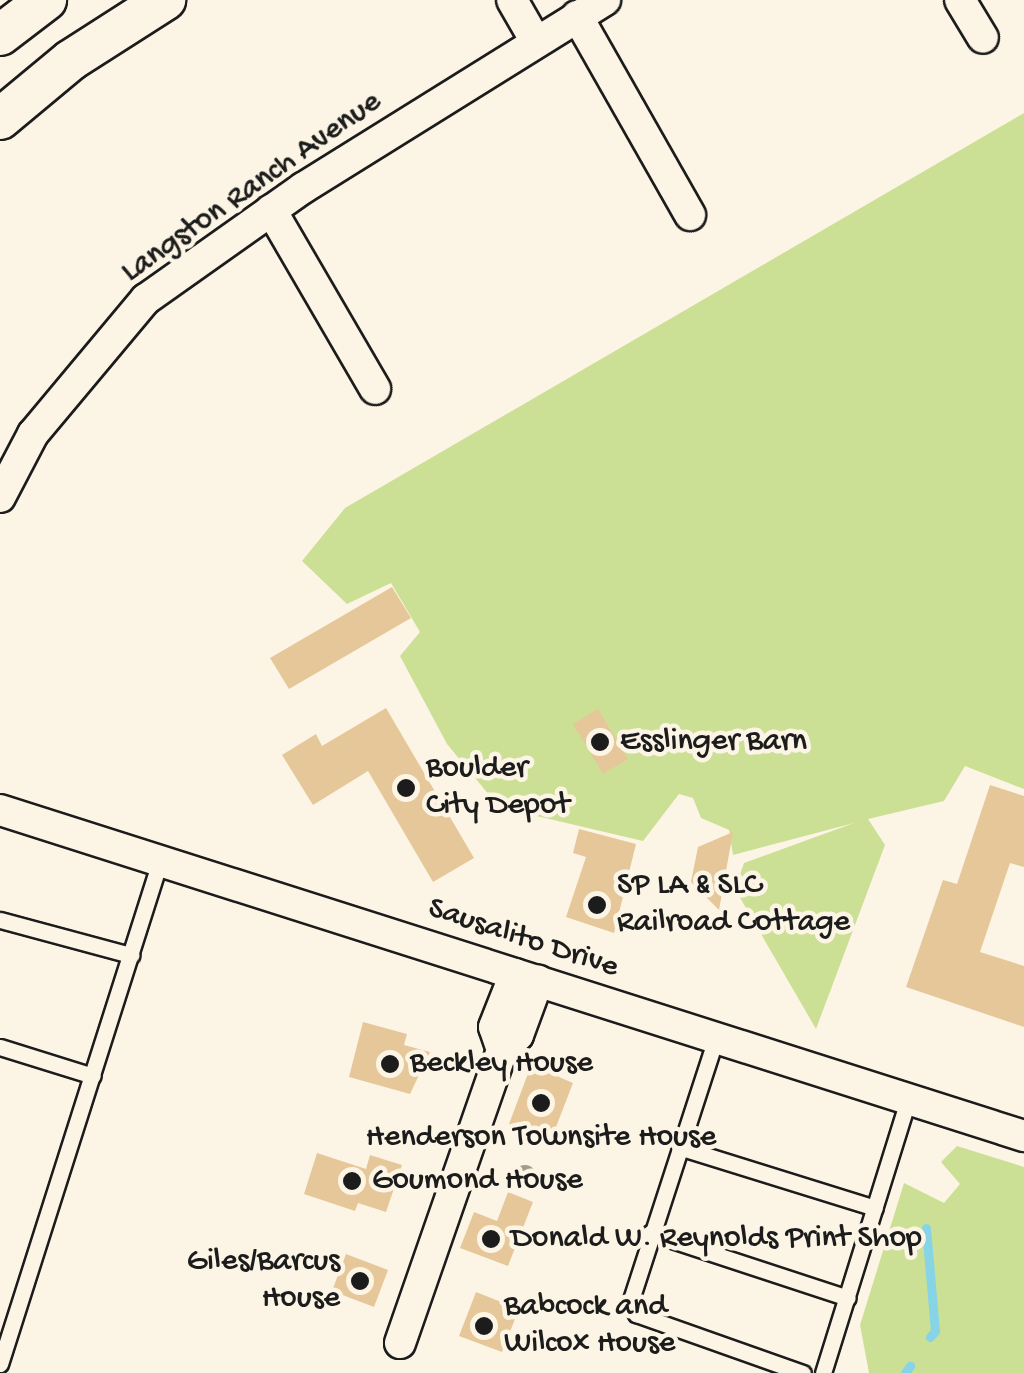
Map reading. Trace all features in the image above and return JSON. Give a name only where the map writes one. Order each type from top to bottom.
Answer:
[{"type":"street","points":[[0,35],[46,0]]},
{"type":"street","points":[[0,119],[70,60],[165,0]]},
{"type":"street","points":[[512,0],[536,40]]},
{"type":"street","name":"Langston Ranch Avenue","points":[[0,497],[33,434],[146,299],[271,210],[605,0]]},
{"type":"street","points":[[960,0],[983,38]]},
{"type":"street","points":[[577,16],[690,215]]},
{"type":"street","points":[[271,210],[375,390]]},
{"type":"street","name":"Sausalito Drive","points":[[0,810],[162,858],[1024,1136]]},
{"type":"street","points":[[400,1342],[502,1050],[494,1028],[527,978]]},
{"type":"lane","points":[[0,1364],[162,858]]},
{"type":"lane","points":[[0,920],[131,955]]},
{"type":"lane","points":[[716,1038],[630,1292],[636,1314],[803,1373]]},
{"type":"lane","points":[[0,1047],[93,1076]]},
{"type":"lane","points":[[823,1373],[908,1100]]},
{"type":"lane","points":[[679,1147],[875,1208]]},
{"type":"lane","points":[[650,1233],[848,1298]]},
{"type":"green space","points":[[1024,113],[1024,789],[965,766],[944,801],[868,819],[885,845],[816,1029],[735,889],[744,863],[854,823],[733,855],[729,830],[701,818],[693,798],[679,794],[643,841],[499,807],[447,744],[400,656],[420,632],[391,583],[347,604],[302,561],[345,508]]},
{"type":"green space","points":[[957,1146],[1024,1167],[1024,1373],[869,1373],[860,1325],[904,1183],[944,1203],[960,1184],[941,1162]]},
{"type":"building","points":[[392,587],[411,618],[289,689],[270,658]]},
{"type":"building","name":"Boulder City Depot","points":[[386,708],[474,858],[433,882],[368,771],[313,805],[282,755],[316,734],[322,746]]},
{"type":"building","name":"Esslinger Barn","points":[[598,709],[628,759],[603,774],[573,724]]},
{"type":"building","points":[[990,785],[1024,796],[1024,867],[1010,863],[980,952],[1024,966],[1024,1027],[906,987],[943,880],[957,884]]},
{"type":"building","points":[[579,829],[636,844],[614,933],[566,917],[586,857],[573,853]]},
{"type":"building","points":[[733,832],[719,910],[691,882],[698,847]]},
{"type":"building","name":"Beckley House","points":[[363,1022],[407,1034],[404,1045],[430,1052],[410,1094],[349,1077]]},
{"type":"building","name":"Henderson Townsite House","points":[[535,1055],[563,1065],[559,1077],[573,1083],[551,1140],[509,1124]]},
{"type":"building","name":"Goumond House","points":[[317,1153],[366,1169],[370,1155],[402,1165],[386,1212],[358,1203],[355,1211],[304,1194]]},
{"type":"building","name":"Donald W. Reynolds Print Shop","points":[[508,1192],[533,1202],[508,1266],[460,1248],[474,1212],[497,1221]]},
{"type":"building","name":"Giles/Barcus House","points":[[346,1254],[388,1270],[374,1307],[332,1291]]},
{"type":"building","name":"Babcock and Wilcox House","points":[[476,1292],[519,1309],[502,1352],[459,1336]]},
{"type":"waterway","points":[[926,1228],[935,1331],[930,1337]]},
{"type":"waterway","points":[[905,1373],[910,1366]]},
{"type":"place","name":"Esslinger Barn","points":[[600,742]]},
{"type":"place","name":"Boulder City Depot","points":[[406,788]]},
{"type":"place","name":"SP LA & SLC Railroad Cottage","points":[[597,905]]},
{"type":"place","name":"Beckley House","points":[[390,1064]]},
{"type":"place","name":"Henderson Townsite House","points":[[541,1103]]},
{"type":"place","name":"Goumond House","points":[[352,1181]]},
{"type":"place","name":"Donald W. Reynolds Print Shop","points":[[491,1239]]},
{"type":"place","name":"Giles/Barcus House","points":[[360,1281]]},
{"type":"place","name":"Babcock and Wilcox House","points":[[484,1326]]}]
